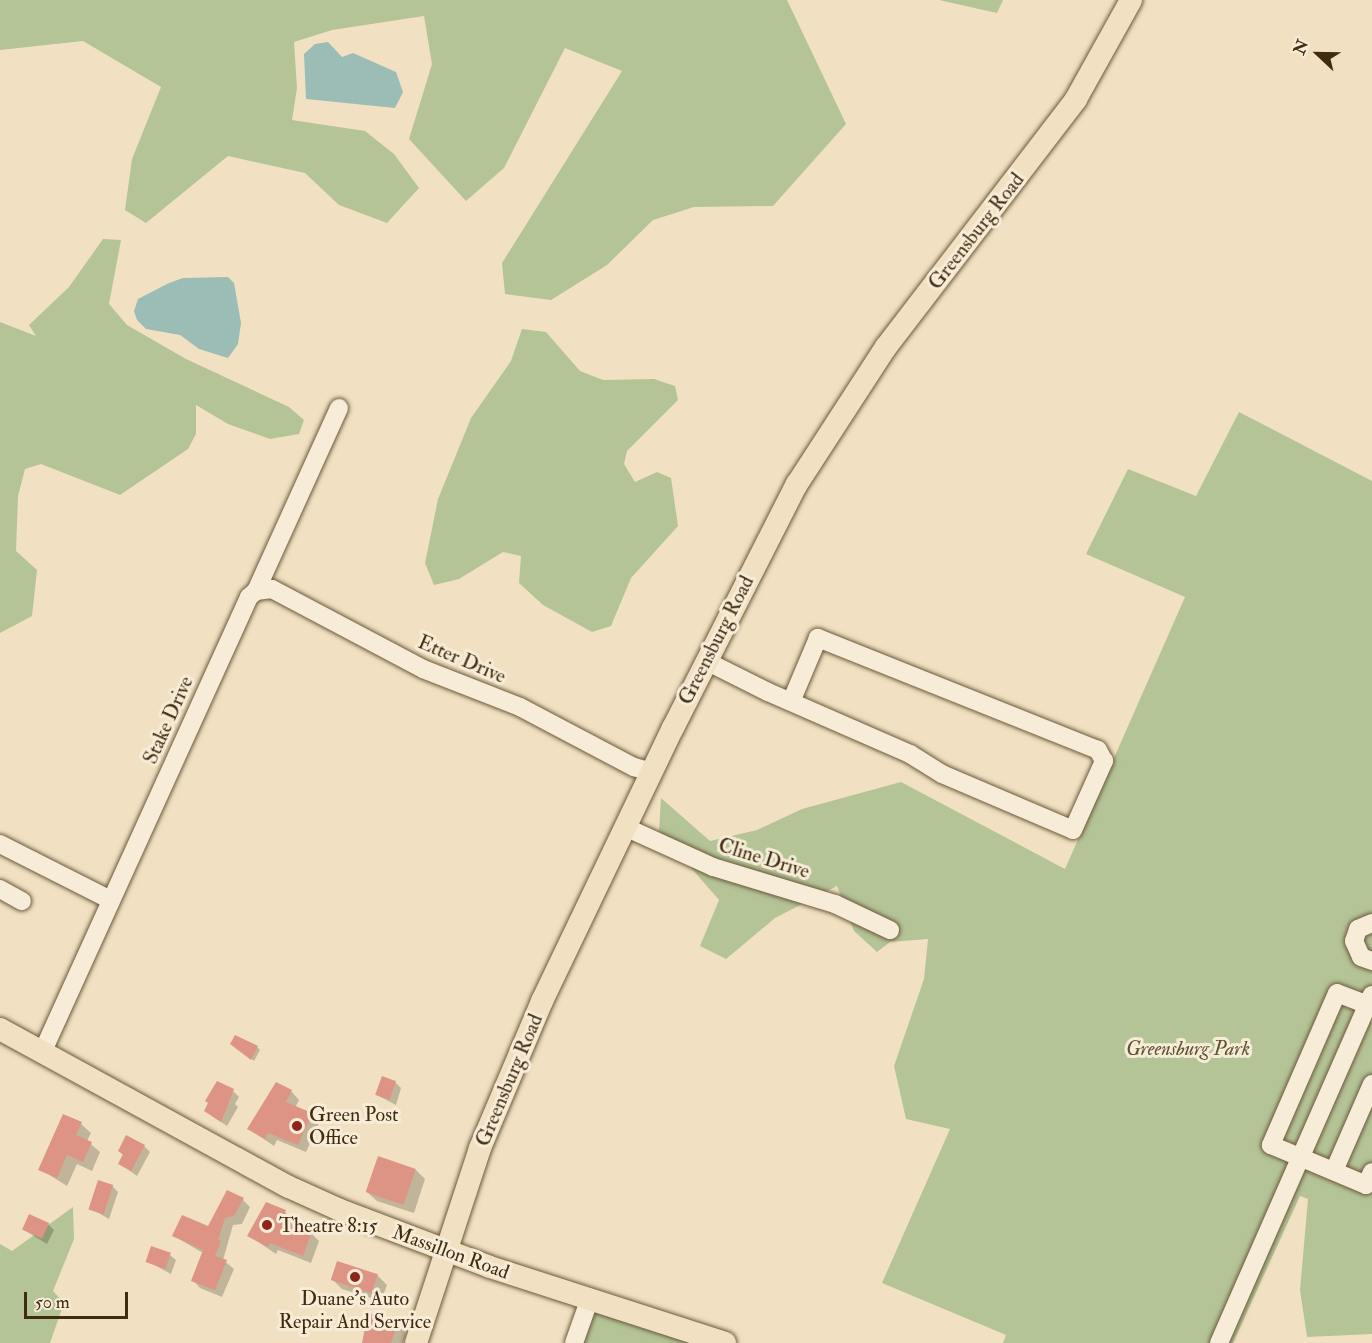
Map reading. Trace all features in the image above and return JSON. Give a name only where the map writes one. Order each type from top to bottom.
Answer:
[{"type":"main road","name":"Greensburg Road","points":[[417,1343],[445,1249],[504,1087],[625,827],[706,661],[797,484],[836,418],[1076,99],[1131,0]]},
{"type":"main road","name":"Massillon Road","points":[[0,1029],[289,1187],[384,1228],[725,1343]]},
{"type":"street","name":"Stake Drive","points":[[42,1053],[249,597],[256,591],[339,408]]},
{"type":"street","name":"Etter Drive","points":[[256,591],[272,589],[423,669],[520,707],[634,767],[652,772]]},
{"type":"street","points":[[706,661],[791,702],[910,754],[942,774],[1073,830],[1104,760],[1098,750],[818,638],[791,702]]},
{"type":"street","name":"Cline Drive","points":[[625,827],[713,867],[826,901],[890,930]]},
{"type":"street","points":[[0,844],[111,900]]},
{"type":"street","points":[[0,889],[22,901]]},
{"type":"street","points":[[1372,923],[1358,929],[1354,941],[1357,953],[1372,961]]},
{"type":"street","points":[[1219,1343],[1300,1158],[1370,1000],[1337,993],[1271,1145],[1300,1158],[1366,1185],[1372,1172]]},
{"type":"street","points":[[1334,1172],[1372,1084]]},
{"type":"street","points":[[574,1343],[590,1298]]},
{"type":"green space","points":[[0,0],[787,0],[846,124],[773,206],[694,207],[653,220],[607,265],[551,300],[505,294],[502,263],[622,71],[565,48],[504,168],[466,201],[409,139],[432,64],[424,16],[332,30],[294,42],[297,88],[292,120],[365,131],[394,154],[419,188],[387,223],[339,205],[305,173],[228,156],[146,223],[125,210],[132,159],[161,87],[83,41],[0,50]]},
{"type":"green space","points":[[939,0],[1003,0],[997,13]]},
{"type":"green space","points":[[103,239],[121,240],[109,304],[127,325],[186,359],[289,407],[304,420],[299,434],[270,439],[228,424],[196,405],[196,434],[188,449],[120,495],[41,464],[25,469],[18,496],[16,551],[37,570],[32,616],[0,633],[0,322],[36,336],[29,325],[69,287]]},
{"type":"green space","points":[[522,329],[546,332],[580,371],[603,380],[654,379],[675,386],[678,400],[627,451],[624,464],[635,482],[657,472],[671,478],[678,526],[631,578],[611,626],[592,632],[543,605],[519,583],[521,556],[503,552],[459,579],[434,585],[425,563],[438,499],[471,418],[511,361]]},
{"type":"green space","name":"Greensburg Park","points":[[1239,412],[1372,481],[1372,1334],[1307,1337],[1300,1290],[1308,1199],[1300,1196],[1233,1343],[1003,1343],[1006,1335],[882,1283],[950,1129],[906,1119],[894,1066],[924,979],[928,939],[890,942],[877,952],[854,931],[837,886],[775,918],[726,959],[700,946],[719,900],[659,831],[661,798],[710,841],[757,830],[802,809],[901,782],[1065,869],[1185,597],[1086,554],[1128,469],[1196,496]]},
{"type":"green space","points":[[73,1207],[74,1239],[53,1291],[64,1303],[50,1343],[0,1343],[0,1244],[12,1251]]},
{"type":"green space","points":[[590,1298],[715,1343],[574,1343]]},
{"type":"water","points":[[328,42],[342,57],[353,53],[396,72],[403,92],[395,108],[306,99],[304,54],[315,44]]},
{"type":"water","points":[[228,277],[234,283],[241,323],[238,344],[228,358],[199,349],[180,335],[146,329],[137,320],[134,311],[138,299],[169,283],[183,278]]},
{"type":"building","points":[[235,1035],[258,1046],[251,1060],[230,1044]]},
{"type":"building","points":[[382,1076],[396,1081],[389,1100],[375,1095]]},
{"type":"building","points":[[217,1081],[234,1089],[221,1122],[204,1111],[208,1103],[205,1101]]},
{"type":"building","points":[[276,1082],[292,1090],[286,1102],[312,1113],[298,1145],[268,1133],[265,1139],[247,1129]]},
{"type":"building","points":[[63,1114],[82,1122],[76,1135],[92,1142],[83,1162],[67,1155],[57,1178],[38,1170]]},
{"type":"building","points":[[126,1135],[145,1145],[131,1171],[118,1164],[123,1154],[118,1151]]},
{"type":"building","points":[[378,1156],[416,1169],[403,1205],[366,1192]]},
{"type":"building","points":[[98,1180],[113,1185],[104,1214],[88,1209]]},
{"type":"building","points":[[227,1190],[244,1198],[234,1216],[225,1218],[218,1240],[221,1241],[215,1256],[227,1260],[215,1290],[191,1281],[203,1250],[172,1236],[182,1215],[208,1226]]},
{"type":"building","points":[[266,1202],[286,1210],[282,1221],[312,1231],[303,1256],[270,1243],[268,1247],[247,1236]]},
{"type":"building","points":[[29,1214],[49,1223],[42,1238],[22,1230]]},
{"type":"building","points":[[151,1246],[171,1253],[165,1269],[145,1262]]},
{"type":"building","name":"Duane's Auto Repair And Service","points":[[337,1261],[378,1274],[372,1293],[331,1280]]},
{"type":"building","points":[[368,1313],[398,1322],[391,1343],[362,1343]]},
{"type":"place","name":"Green Post Office","points":[[297,1126]]},
{"type":"place","name":"Theatre 8:15","points":[[267,1225]]},
{"type":"place","name":"Duane's Auto Repair And Service","points":[[355,1277]]}]
